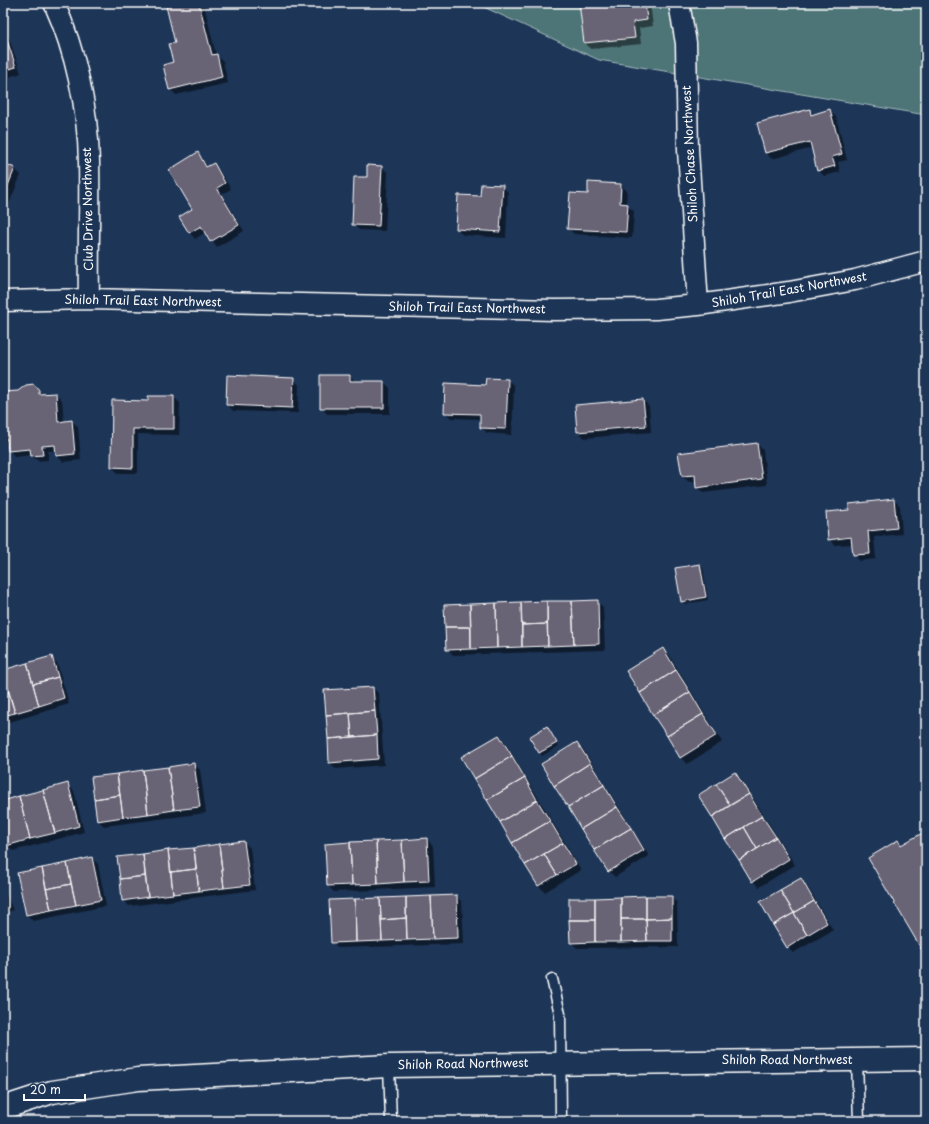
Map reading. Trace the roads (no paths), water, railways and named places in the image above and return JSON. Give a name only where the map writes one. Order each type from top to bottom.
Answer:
[{"type":"street","name":"Club Drive Northwest","points":[[54,3],[65,28],[82,91],[89,161],[89,299]]},
{"type":"street","name":"Shiloh Chase Northwest","points":[[679,3],[686,42],[688,150],[698,305]]},
{"type":"street","name":"Shiloh Trail East Northwest","points":[[3,301],[89,299],[554,310],[656,309],[698,305],[789,292],[855,280],[926,261]]},
{"type":"street","name":"Shiloh Road Northwest","points":[[3,1108],[52,1092],[138,1079],[389,1066],[560,1062],[926,1059]]},
{"type":"lane","points":[[552,979],[560,1014],[561,1121]]},
{"type":"lane","points":[[857,1060],[859,1121]]},
{"type":"lane","points":[[389,1066],[391,1121]]}]
